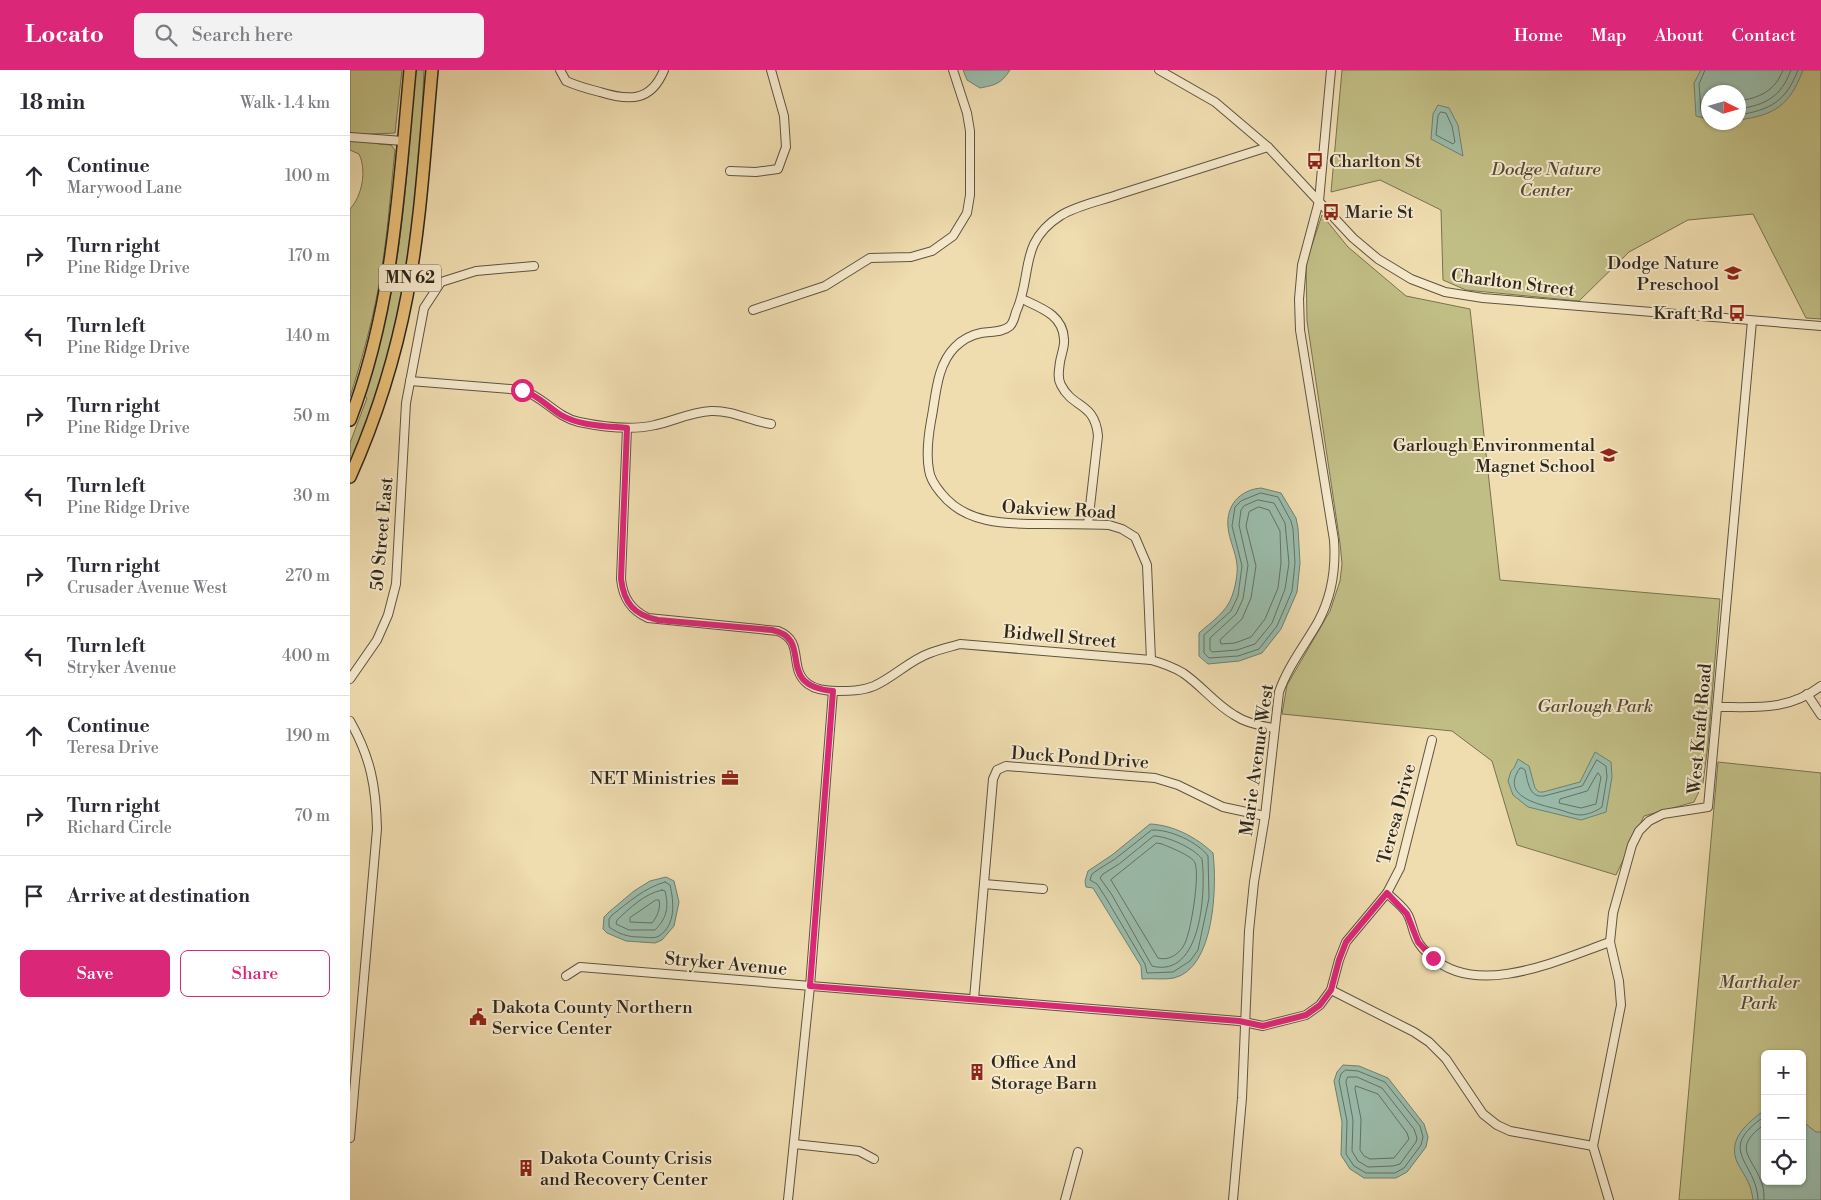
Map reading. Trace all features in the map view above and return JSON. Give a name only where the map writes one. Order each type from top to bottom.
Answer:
[{"type":"highway","name":"MN 62","points":[[350,420],[371,355],[386,291],[404,141],[410,70]]},
{"type":"highway","points":[[427,70],[428,112]]},
{"type":"highway","name":"MN 62","points":[[350,477],[383,393],[404,312],[415,246],[432,70]]},
{"type":"street","points":[[560,70],[566,81],[620,98],[632,98],[645,94],[657,85],[664,70]]},
{"type":"street","points":[[730,171],[756,172],[778,169],[786,147],[784,116],[771,70]]},
{"type":"street","points":[[753,310],[825,286],[870,258],[911,257],[932,251],[953,236],[967,213],[970,195],[970,131],[967,113],[953,70]]},
{"type":"street","name":"Charlton Street","points":[[1160,70],[1215,102],[1268,148],[1353,238],[1378,259],[1411,279],[1445,292],[1483,298],[1821,326]]},
{"type":"street","name":"Marie Avenue West","points":[[1233,1200],[1242,1102],[1249,932],[1280,688],[1324,608],[1330,591],[1334,567],[1334,540],[1299,312],[1302,265],[1319,202],[1330,70]]},
{"type":"street","points":[[350,137],[404,141]]},
{"type":"street","name":"Oakview Road","points":[[1151,660],[1147,565],[1135,537],[1122,528],[1109,525],[1006,524],[978,519],[960,511],[947,501],[936,487],[929,472],[927,443],[940,374],[945,360],[955,347],[968,337],[1000,330],[1010,325],[1022,299],[1026,266],[1031,248],[1043,230],[1060,216],[1138,188],[1268,148]]},
{"type":"street","name":"50 Street East","points":[[350,679],[377,640],[388,614],[396,584],[406,404],[424,308],[441,282],[476,271],[534,266]]},
{"type":"street","points":[[1022,299],[1050,312],[1060,322],[1064,340],[1058,372],[1060,384],[1068,395],[1089,410],[1097,424],[1098,436],[1088,524]]},
{"type":"street","name":"West Kraft Road","points":[[1609,1200],[1593,1146],[1620,1005],[1619,982],[1610,942],[1616,905],[1632,846],[1640,831],[1649,821],[1663,814],[1708,807],[1752,320]]},
{"type":"street","points":[[410,381],[522,390],[534,395],[568,419],[627,428],[657,425],[693,414],[714,411],[728,413],[755,422],[771,424]]},
{"type":"street","points":[[618,604],[626,600],[622,590],[621,579],[627,428]]},
{"type":"street","name":"Bidwell Street","points":[[626,600],[639,614],[648,618],[772,630],[782,633],[793,643],[797,668],[803,680],[813,687],[833,691],[855,691],[874,686],[929,653],[960,644],[1151,660],[1168,665],[1184,674],[1235,717],[1254,724],[1274,728]]},
{"type":"street","points":[[1718,707],[1768,708],[1789,703],[1821,686]]},
{"type":"street","points":[[788,1200],[810,986],[833,691]]},
{"type":"street","points":[[1807,694],[1821,715]]},
{"type":"street","points":[[350,721],[360,738],[369,762],[375,791],[377,829],[350,1138]]},
{"type":"street","name":"Teresa Drive","points":[[1246,1021],[1263,1026],[1306,1015],[1320,1005],[1331,990],[1346,942],[1387,893],[1400,868],[1432,740]]},
{"type":"street","name":"Duck Pond Drive","points":[[974,999],[993,779],[997,770],[1006,766],[1155,778],[1178,785],[1222,806],[1265,816]]},
{"type":"street","points":[[984,884],[1043,889]]},
{"type":"street","points":[[1387,893],[1407,914],[1418,942],[1433,958],[1448,968],[1466,974],[1486,976],[1527,970],[1610,942]]},
{"type":"street","name":"Stryker Avenue","points":[[566,976],[580,967],[1246,1021]]},
{"type":"street","points":[[1331,990],[1414,1032],[1429,1042],[1446,1059],[1484,1114],[1497,1125],[1510,1131],[1593,1146]]},
{"type":"street","points":[[794,1144],[859,1151],[874,1159]]},
{"type":"street","points":[[1065,1200],[1078,1152]]},
{"type":"green space","points":[[350,70],[402,70],[395,133],[350,135]]},
{"type":"green space","points":[[416,70],[424,70],[416,192],[406,273],[389,353],[371,410],[350,463],[350,443],[367,398],[364,396],[383,330],[394,279],[402,219]]},
{"type":"green space","name":"Dodge Nature Center","points":[[1342,70],[1821,70],[1821,319],[1806,318],[1753,214],[1688,220],[1629,252],[1579,301],[1466,290],[1443,280],[1441,210],[1380,180],[1331,192]]},
{"type":"green space","points":[[350,140],[371,141],[391,145],[395,150],[386,238],[378,290],[366,344],[350,397],[350,209],[358,197],[362,183],[363,168],[359,154],[350,150]]},
{"type":"green space","name":"Garlough Park","points":[[1322,215],[1348,247],[1406,296],[1470,309],[1500,580],[1720,599],[1703,783],[1694,802],[1644,816],[1616,875],[1517,845],[1492,761],[1452,731],[1282,714],[1287,685],[1330,611],[1340,581],[1342,564],[1307,321],[1306,263]]},
{"type":"green space","name":"Marthaler Park","points":[[1718,762],[1821,773],[1821,1200],[1679,1200]]},
{"type":"water","points":[[963,70],[1010,70],[997,83],[980,88],[967,80]]},
{"type":"water","points":[[1701,70],[1803,70],[1793,92],[1787,100],[1772,111],[1746,119],[1746,85],[1701,85],[1701,117],[1696,116],[1694,83]]},
{"type":"water","points":[[1438,105],[1449,108],[1458,125],[1463,156],[1431,139],[1433,114]]},
{"type":"water","points":[[1261,488],[1281,493],[1296,518],[1300,563],[1297,592],[1281,629],[1262,653],[1239,661],[1208,664],[1199,656],[1199,633],[1230,602],[1237,577],[1236,560],[1228,527],[1229,512],[1240,496],[1253,489]]},
{"type":"water","points":[[1595,752],[1611,762],[1612,777],[1606,812],[1581,820],[1528,807],[1513,795],[1508,781],[1518,759],[1529,766],[1535,788],[1539,792],[1543,792],[1580,782]]},
{"type":"water","points":[[1150,824],[1176,829],[1199,842],[1213,853],[1213,904],[1205,942],[1198,959],[1188,971],[1170,979],[1142,979],[1141,966],[1093,888],[1086,887],[1085,881],[1088,871],[1112,855]]},
{"type":"water","points":[[666,877],[674,881],[679,902],[674,926],[662,940],[655,943],[626,941],[607,933],[603,929],[604,917],[634,891],[650,881]]},
{"type":"water","points":[[1343,1065],[1359,1066],[1388,1078],[1424,1124],[1428,1137],[1426,1147],[1407,1172],[1396,1178],[1364,1178],[1350,1169],[1341,1155],[1342,1122],[1334,1081],[1337,1072]]},
{"type":"water","points":[[1761,1113],[1761,1185],[1806,1185],[1806,1124],[1816,1132],[1821,1132],[1821,1200],[1753,1200],[1746,1177],[1735,1155],[1735,1147],[1740,1133]]},
{"type":"place","name":"Charlton St","points":[[1315,161]]},
{"type":"place","name":"Marie St","points":[[1331,212]]},
{"type":"place","name":"Dodge Nature Preschool","points":[[1733,273]]},
{"type":"place","name":"Kraft Rd","points":[[1737,313]]},
{"type":"place","name":"Garlough Environmental Magnet School","points":[[1609,455]]},
{"type":"place","name":"NET Ministries","points":[[730,778]]},
{"type":"place","name":"Dakota County Northern Service Center","points":[[478,1017]]},
{"type":"place","name":"Office And Storage Barn","points":[[977,1072]]},
{"type":"place","name":"Dakota County Crisis and Recovery Center","points":[[526,1168]]},
{"type":"route","points":[[522,390],[534,395],[568,419],[627,428],[621,579],[622,590],[632,608],[639,614],[658,620],[778,631],[786,635],[793,643],[797,668],[803,680],[818,689],[833,691],[810,986],[1246,1021],[1263,1026],[1306,1015],[1320,1005],[1331,990],[1346,942],[1387,893],[1407,914],[1418,942],[1433,958]]}]
